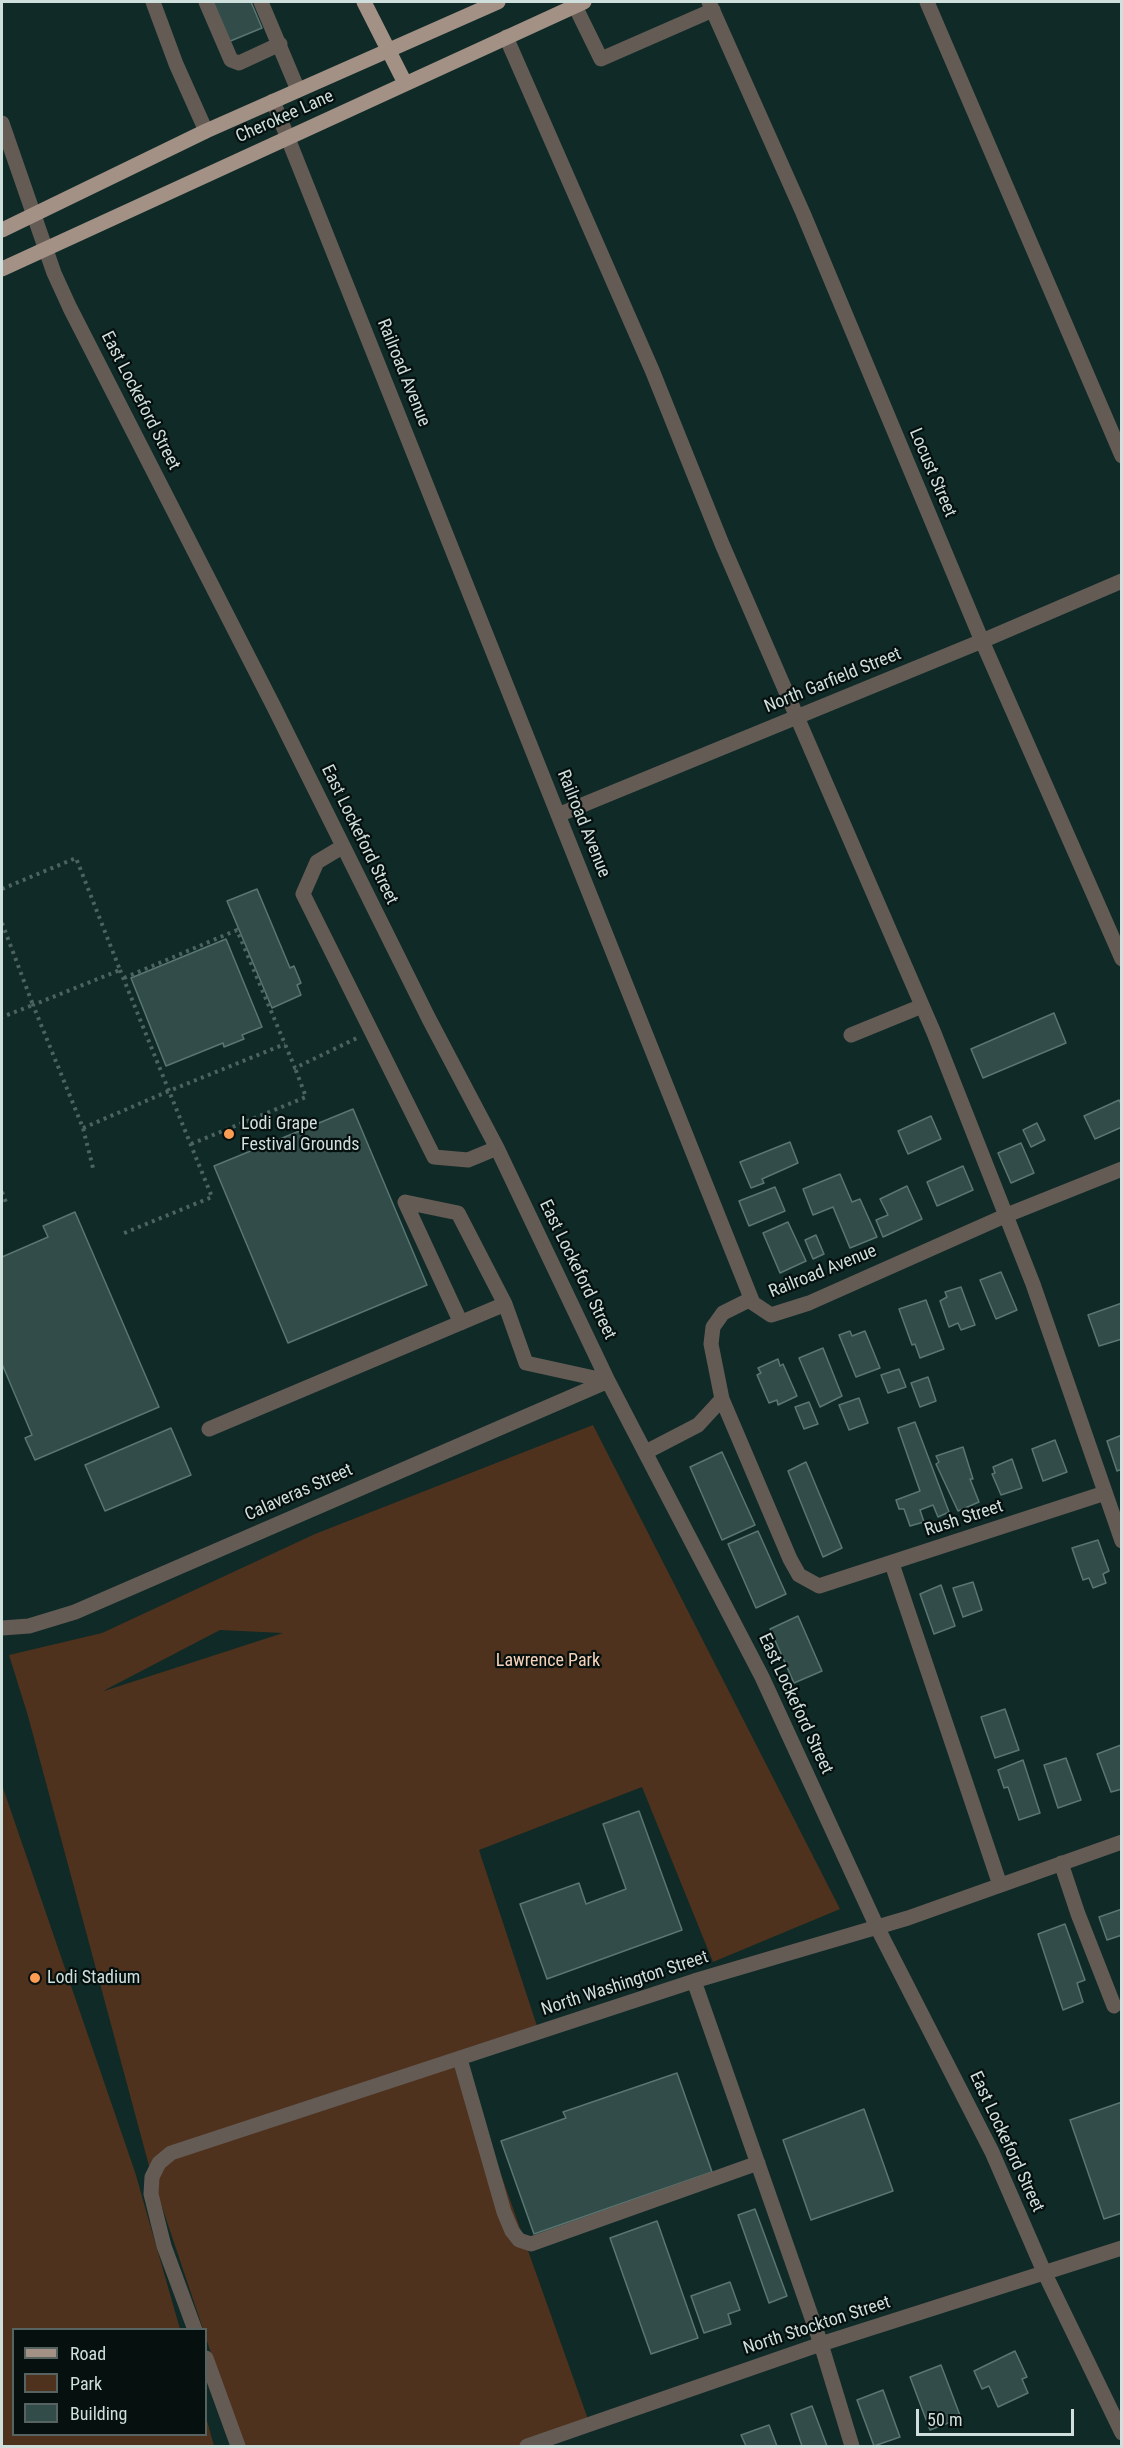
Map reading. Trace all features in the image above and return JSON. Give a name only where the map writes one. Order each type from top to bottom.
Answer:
[{"type":"main road","points":[[364,2],[405,83]]},
{"type":"main road","name":"Cherokee Lane","points":[[2,230],[206,131],[498,2]]},
{"type":"main road","name":"Cherokee Lane","points":[[2,268],[580,4]]},
{"type":"street","points":[[153,2],[176,64],[206,131]]},
{"type":"street","points":[[206,2],[231,60],[240,63],[280,44]]},
{"type":"street","points":[[261,2],[298,90]]},
{"type":"street","points":[[927,2],[1122,456]]},
{"type":"street","points":[[580,4],[601,59],[711,6]]},
{"type":"street","name":"Locust Street","points":[[711,6],[803,213],[982,641],[1122,959]]},
{"type":"street","points":[[506,37],[652,370],[722,544],[922,1006],[1007,1215],[1122,1541]]},
{"type":"street","name":"Railroad Avenue","points":[[273,101],[290,137],[753,1303],[771,1315],[809,1303],[1007,1215]]},
{"type":"street","name":"East Lockeford Street","points":[[2,123],[8,162],[33,215],[70,308],[497,1148],[609,1381],[762,1677],[877,1927],[992,2152],[1045,2274],[1122,2433]]},
{"type":"street","name":"North Garfield Street","points":[[558,815],[982,641],[1122,580]]},
{"type":"street","points":[[342,847],[317,862],[303,894],[434,1157],[468,1160],[497,1148]]},
{"type":"street","points":[[851,1035],[922,1006]]},
{"type":"street","points":[[1007,1215],[1122,1168]]},
{"type":"street","points":[[460,1323],[405,1202],[458,1213],[505,1304],[526,1363],[609,1381]]},
{"type":"street","points":[[646,1452],[698,1425],[722,1399],[711,1344],[713,1327],[723,1313],[751,1299]]},
{"type":"street","points":[[209,1429],[505,1304]]},
{"type":"street","name":"Calaveras Street","points":[[2,1628],[29,1626],[75,1612],[609,1381]]},
{"type":"street","name":"Rush Street","points":[[722,1399],[799,1575],[819,1586],[836,1583],[1105,1493]]},
{"type":"street","points":[[892,1564],[1000,1885]]},
{"type":"street","name":"North Washington Street","points":[[194,2328],[164,2246],[151,2194],[152,2178],[159,2163],[171,2153],[694,1981],[877,1927],[1122,1842]]},
{"type":"street","points":[[1061,1863],[1114,2006]]},
{"type":"street","points":[[694,1981],[821,2344],[852,2446]]},
{"type":"street","points":[[460,2059],[504,2212],[512,2231],[519,2240],[531,2244],[758,2163]]},
{"type":"street","name":"North Stockton Street","points":[[526,2446],[821,2344],[1122,2248]]},
{"type":"street","points":[[207,2361],[238,2446]]},
{"type":"path","points":[[2,889],[76,858],[212,1197],[122,1234]]},
{"type":"path","points":[[2,923],[83,1128],[93,1168]]},
{"type":"path","points":[[124,978],[237,930],[295,1068],[306,1097],[191,1144]]},
{"type":"path","points":[[2,1017],[120,970]]},
{"type":"path","points":[[295,1068],[371,1031]]},
{"type":"path","points":[[83,1128],[285,1044]]},
{"type":"path","points":[[2,1192],[7,1205]]},
{"type":"green space","name":"Lawrence Park","points":[[593,1425],[840,1909],[713,1962],[642,1787],[479,1850],[539,2032],[461,2062],[590,2425],[526,2446],[241,2446],[207,2341],[207,2328],[203,2328],[152,2177],[28,1716],[9,1655],[102,1633],[315,1534]],"holes":[[[220,1630],[283,1633],[104,1691]]]},
{"type":"green space","name":"Lodi Stadium","points":[[2,1785],[135,2172],[180,2328],[12,2328],[12,2436],[207,2436],[207,2421],[214,2446],[2,2446]]},
{"type":"building","points":[[213,2],[251,2],[262,28],[228,42]]},
{"type":"building","points":[[257,889],[290,968],[294,966],[301,983],[297,985],[301,995],[272,1008],[227,901]]},
{"type":"building","points":[[226,939],[262,1027],[242,1035],[244,1039],[224,1047],[223,1043],[166,1066],[131,978]]},
{"type":"building","points":[[1054,1013],[1066,1043],[983,1078],[971,1049]]},
{"type":"building","points":[[1119,1100],[1122,1106],[1122,1127],[1095,1139],[1084,1116]]},
{"type":"building","points":[[353,1109],[427,1285],[288,1343],[214,1166]]},
{"type":"building","points":[[931,1116],[941,1139],[908,1154],[898,1131]]},
{"type":"building","points":[[1037,1123],[1045,1140],[1031,1147],[1023,1130]]},
{"type":"building","points":[[790,1142],[798,1163],[762,1179],[764,1183],[751,1188],[740,1162]]},
{"type":"building","points":[[1021,1143],[1034,1173],[1011,1183],[998,1153]]},
{"type":"building","points":[[963,1166],[973,1190],[937,1206],[927,1182]]},
{"type":"building","points":[[840,1174],[852,1202],[860,1199],[877,1237],[850,1248],[833,1207],[813,1215],[803,1189]]},
{"type":"building","points":[[907,1186],[922,1219],[883,1237],[876,1220],[888,1215],[880,1199]]},
{"type":"building","points":[[775,1187],[785,1211],[749,1226],[739,1201]]},
{"type":"building","points":[[75,1212],[159,1407],[35,1460],[25,1438],[32,1435],[2,1364],[2,1257],[48,1237],[43,1226]]},
{"type":"building","points":[[788,1222],[806,1261],[780,1273],[763,1233]]},
{"type":"building","points":[[816,1235],[824,1254],[813,1259],[805,1240]]},
{"type":"building","points":[[1001,1272],[1017,1310],[996,1319],[980,1280]]},
{"type":"building","points":[[961,1287],[975,1325],[961,1330],[958,1323],[949,1327],[940,1301],[947,1297],[945,1292]]},
{"type":"building","points":[[926,1300],[944,1349],[920,1358],[915,1344],[912,1345],[899,1309]]},
{"type":"building","points":[[1122,1303],[1122,1339],[1099,1346],[1088,1315]]},
{"type":"building","points":[[850,1331],[852,1336],[865,1331],[880,1368],[856,1377],[839,1335]]},
{"type":"building","points":[[823,1348],[842,1396],[820,1407],[799,1358]]},
{"type":"building","points":[[778,1359],[780,1366],[783,1364],[797,1396],[778,1405],[777,1400],[769,1403],[757,1375],[761,1373],[758,1368]]},
{"type":"building","points":[[899,1369],[906,1387],[888,1393],[881,1375]]},
{"type":"building","points":[[928,1377],[936,1401],[920,1407],[911,1383]]},
{"type":"building","points":[[859,1398],[868,1423],[849,1430],[839,1405]]},
{"type":"building","points":[[809,1402],[818,1424],[804,1429],[795,1407]]},
{"type":"building","points":[[915,1422],[949,1512],[938,1517],[933,1505],[920,1510],[924,1522],[910,1526],[904,1509],[899,1509],[896,1500],[920,1491],[898,1428]]},
{"type":"building","points":[[171,1428],[191,1475],[105,1511],[85,1465]]},
{"type":"building","points":[[1122,1435],[1122,1469],[1117,1471],[1107,1441]]},
{"type":"building","points":[[1055,1440],[1067,1472],[1043,1481],[1032,1449]]},
{"type":"building","points":[[963,1447],[973,1479],[970,1479],[979,1502],[958,1511],[936,1464],[939,1462],[936,1456]]},
{"type":"building","points":[[722,1452],[755,1525],[722,1540],[690,1467]]},
{"type":"building","points":[[1012,1459],[1022,1488],[1001,1495],[992,1474],[995,1473],[993,1467]]},
{"type":"building","points":[[806,1462],[842,1548],[823,1557],[788,1471]]},
{"type":"building","points":[[758,1531],[786,1594],[756,1608],[728,1544]]},
{"type":"building","points":[[1098,1540],[1109,1571],[1103,1574],[1106,1583],[1093,1588],[1089,1578],[1083,1580],[1072,1548]]},
{"type":"building","points":[[973,1582],[982,1610],[963,1617],[953,1588]]},
{"type":"building","points":[[941,1585],[955,1626],[934,1634],[920,1594]]},
{"type":"building","points":[[798,1616],[822,1671],[794,1683],[770,1629]]},
{"type":"building","points":[[1005,1709],[1019,1750],[995,1758],[981,1717]]},
{"type":"building","points":[[1121,1745],[1122,1789],[1111,1792],[1097,1754]]},
{"type":"building","points":[[1066,1758],[1081,1800],[1058,1808],[1044,1765]]},
{"type":"building","points":[[1023,1760],[1040,1813],[1019,1820],[1008,1787],[1004,1788],[998,1770]]},
{"type":"building","points":[[639,1811],[682,1930],[547,1979],[520,1904],[579,1883],[586,1904],[626,1889],[603,1824]]},
{"type":"building","points":[[1122,1909],[1122,1935],[1107,1940],[1099,1917]]},
{"type":"building","points":[[1065,1924],[1085,1980],[1077,1983],[1083,2002],[1063,2010],[1038,1934]]},
{"type":"building","points":[[677,2073],[712,2172],[534,2234],[501,2141],[566,2118],[563,2112]]},
{"type":"building","points":[[1122,2102],[1122,2213],[1104,2219],[1070,2120]]},
{"type":"building","points":[[864,2109],[893,2191],[811,2220],[783,2140]]},
{"type":"building","points":[[755,2209],[787,2296],[769,2303],[738,2215]]},
{"type":"building","points":[[657,2221],[698,2338],[651,2354],[610,2238]]},
{"type":"building","points":[[730,2282],[740,2310],[728,2314],[731,2324],[704,2333],[691,2296]]},
{"type":"building","points":[[1015,2351],[1027,2377],[1022,2379],[1028,2393],[998,2407],[989,2386],[982,2389],[974,2371]]},
{"type":"building","points":[[941,2365],[961,2418],[930,2430],[910,2377]]},
{"type":"building","points":[[883,2390],[900,2437],[874,2446],[857,2400]]},
{"type":"building","points":[[812,2406],[827,2446],[802,2446],[791,2414]]},
{"type":"building","points":[[769,2425],[777,2446],[746,2446],[741,2435]]},
{"type":"place","name":"Lodi Grape Festival Grounds","points":[[229,1134]]},
{"type":"place","name":"Lodi Stadium","points":[[35,1978]]}]
